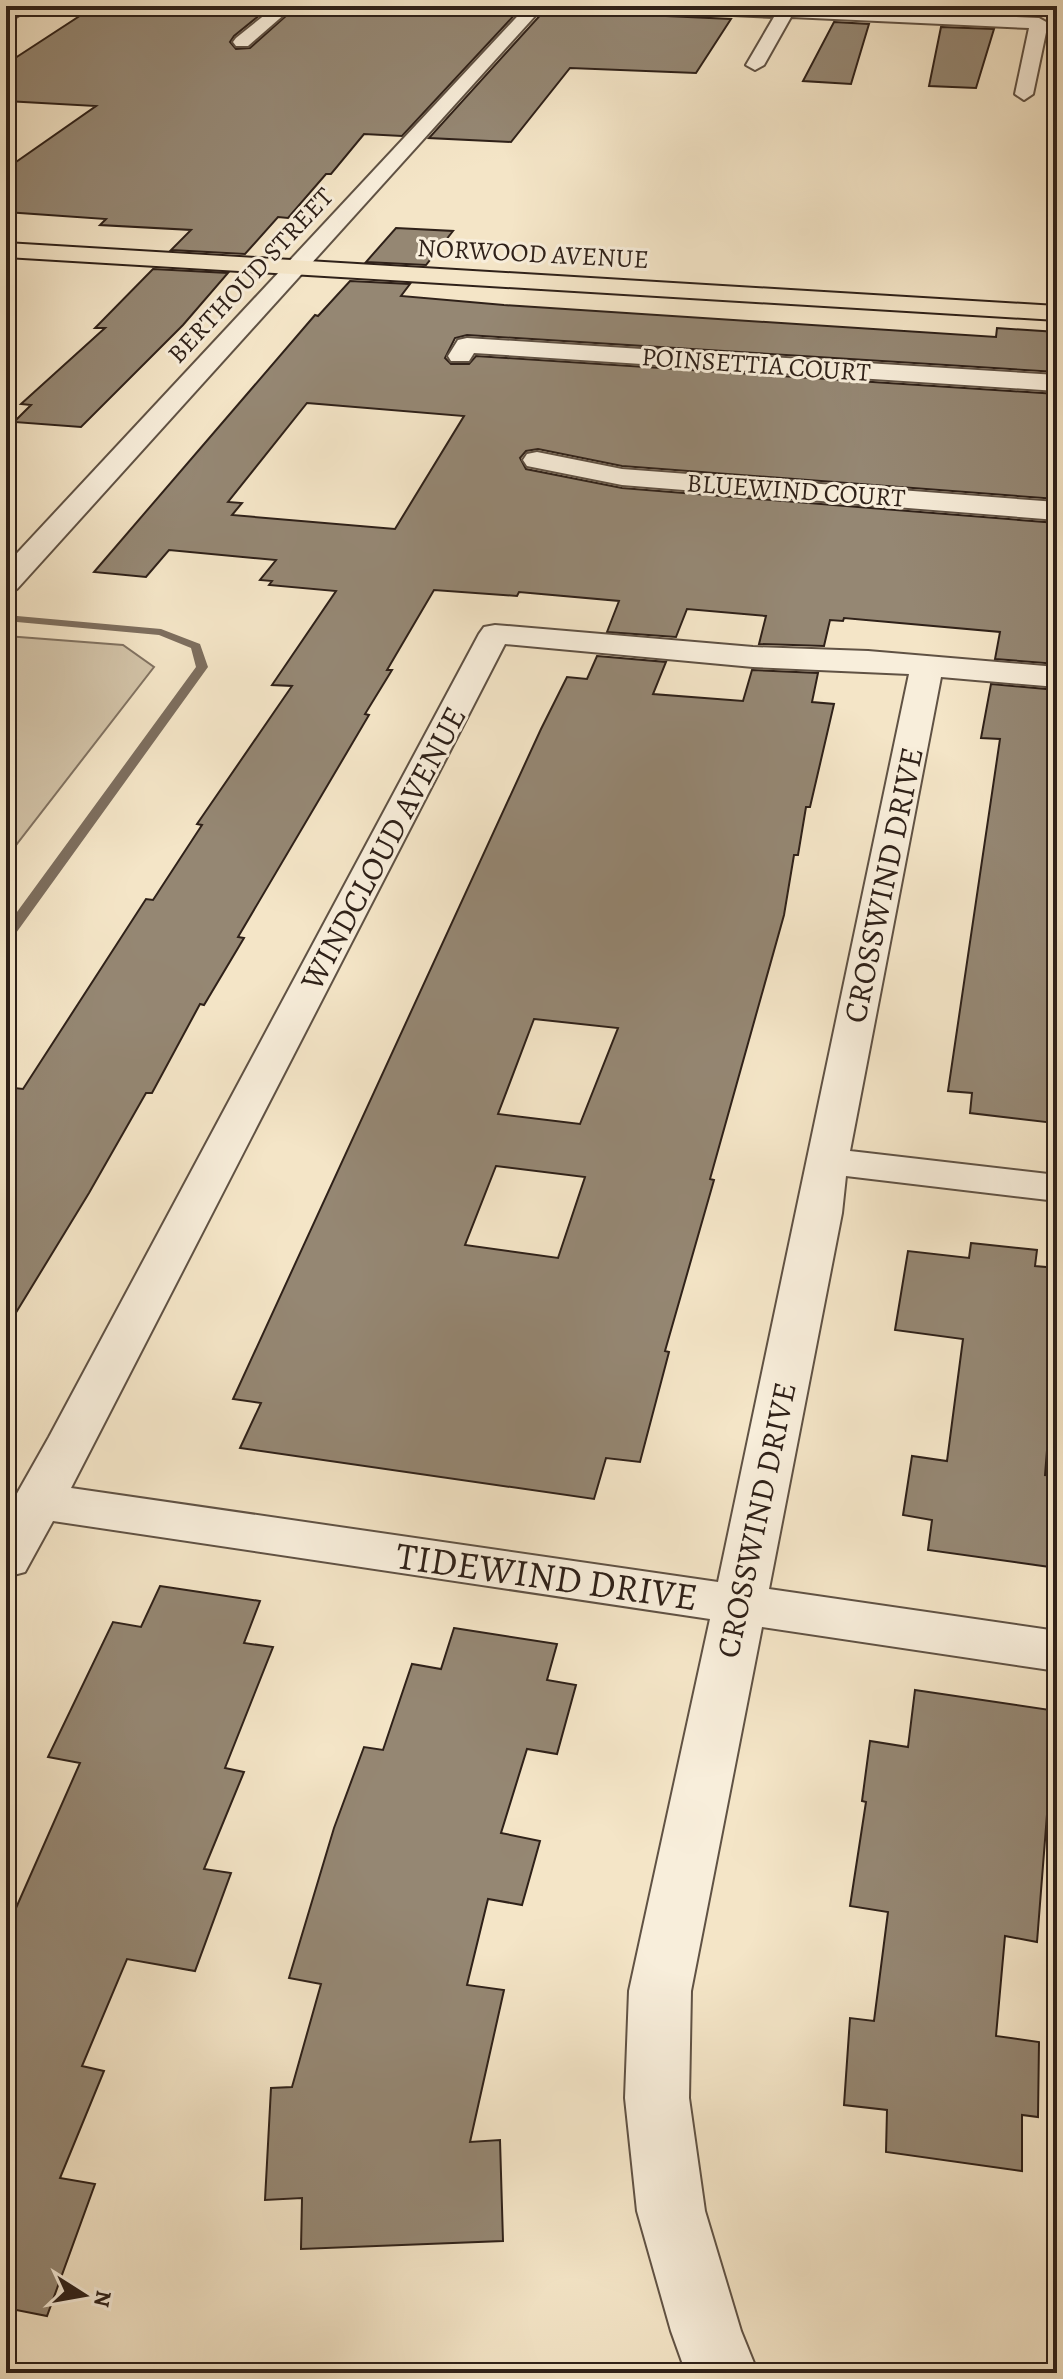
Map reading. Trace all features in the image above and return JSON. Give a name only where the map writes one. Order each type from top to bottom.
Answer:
[{"type":"main road","name":"NORWOOD AVENUE","points":[[6,250],[1057,313]]},
{"type":"street","points":[[6,18],[26,6]]},
{"type":"street","points":[[242,42],[286,6]]},
{"type":"street","name":"BERTHOUD STREET","points":[[6,583],[536,6]]},
{"type":"street","points":[[649,6],[1039,23],[1024,94]]},
{"type":"street","points":[[755,65],[785,12]]},
{"type":"street","name":"POINSETTIA COURT","points":[[460,356],[467,345],[1057,383]]},
{"type":"street","name":"BLUEWIND COURT","points":[[537,460],[622,477],[1057,511]]},
{"type":"street","name":"WINDCLOUD AVENUE","points":[[6,1559],[82,1423],[495,634],[753,657],[927,665],[1057,677]]},
{"type":"street","name":"CROSSWIND DRIVE","points":[[722,2373],[706,2331],[671,2211],[657,2098],[660,1991],[820,1213],[826,1161],[927,665]]},
{"type":"street","points":[[826,1161],[1057,1188]]},
{"type":"street","name":"TIDEWIND DRIVE","points":[[37,1501],[1057,1651]]},
{"type":"shaded area","points":[[6,636],[123,645],[154,667],[6,858]]},
{"type":"building","points":[[95,6],[271,6],[234,36],[230,42],[236,49],[250,48],[297,6],[520,9],[402,136],[364,134],[288,218],[278,217],[245,254],[171,250],[191,230],[100,225],[106,219],[6,212],[6,169],[96,106],[6,101],[6,64]]},
{"type":"building","points":[[945,6],[1000,6],[998,13],[944,11]]},
{"type":"building","points":[[544,11],[731,19],[696,73],[570,68],[511,142],[429,138]]},
{"type":"building","points":[[834,22],[869,24],[851,84],[803,81]]},
{"type":"building","points":[[941,27],[994,29],[976,88],[929,86]]},
{"type":"building","points":[[396,228],[453,231],[426,265],[366,262]]},
{"type":"building","points":[[153,269],[228,273],[183,325],[81,427],[14,422],[31,405],[21,404],[105,328],[95,328]]},
{"type":"building","points":[[350,281],[410,284],[401,296],[504,305],[996,337],[997,328],[1057,332],[1057,372],[467,335],[455,338],[445,358],[451,364],[469,364],[476,356],[1057,394],[1057,499],[622,466],[538,449],[526,451],[520,458],[526,469],[622,488],[1057,523],[1057,664],[995,659],[1000,632],[844,618],[843,621],[830,620],[824,646],[759,644],[766,616],[687,609],[676,637],[607,632],[619,601],[519,592],[517,596],[434,590],[387,670],[392,670],[365,714],[369,715],[238,937],[244,938],[204,1005],[200,1004],[152,1093],[146,1093],[6,1329],[6,1087],[23,1089],[146,899],[153,900],[202,825],[197,824],[292,686],[272,685],[336,591],[269,585],[272,581],[260,580],[276,560],[169,550],[146,577],[94,572],[315,315],[318,316]],"holes":[[[307,403],[464,416],[395,529],[232,515],[242,503],[228,502]]]},
{"type":"building","points":[[597,656],[666,662],[653,694],[743,701],[752,670],[818,673],[812,702],[834,704],[810,807],[806,807],[798,855],[794,855],[784,915],[710,1179],[714,1180],[665,1351],[669,1352],[640,1462],[606,1458],[594,1499],[240,1448],[261,1403],[233,1399],[541,729],[567,677],[587,679]],"holes":[[[534,1019],[618,1028],[580,1124],[498,1114]],[[496,1166],[585,1177],[558,1258],[465,1245]]]},
{"type":"building","points":[[991,684],[1057,690],[1057,1088],[1054,1123],[970,1113],[972,1093],[948,1091],[1000,739],[981,738]]},
{"type":"building","points":[[971,1243],[1037,1250],[1035,1266],[1057,1268],[1057,1327],[1045,1475],[1057,1476],[1057,1568],[928,1550],[932,1520],[903,1515],[912,1456],[947,1461],[963,1339],[895,1330],[908,1251],[969,1258]]},
{"type":"building","points":[[160,1586],[260,1601],[244,1643],[273,1647],[225,1768],[244,1772],[204,1869],[231,1873],[195,1971],[127,1959],[82,2066],[104,2071],[60,2178],[95,2184],[47,2316],[6,2308],[6,1906],[16,1908],[80,1763],[48,1757],[113,1622],[141,1627]]},
{"type":"building","points":[[454,1628],[557,1644],[547,1680],[576,1685],[557,1754],[527,1749],[501,1833],[540,1841],[522,1905],[488,1899],[467,1985],[504,1990],[470,2142],[500,2140],[503,2241],[301,2249],[302,2198],[265,2200],[271,2088],[292,2087],[321,1984],[289,1978],[334,1828],[364,1747],[383,1750],[412,1664],[441,1669]]},
{"type":"building","points":[[915,1690],[1057,1711],[1057,1791],[1049,1789],[1037,1942],[1005,1936],[996,2036],[1039,2042],[1038,2117],[1022,2115],[1022,2171],[886,2152],[887,2110],[844,2105],[850,2018],[874,2021],[888,1912],[850,1906],[866,1802],[862,1801],[870,1741],[908,1747]]},
{"type":"waterway","points":[[6,618],[161,632],[196,646],[202,667],[6,937]]}]
